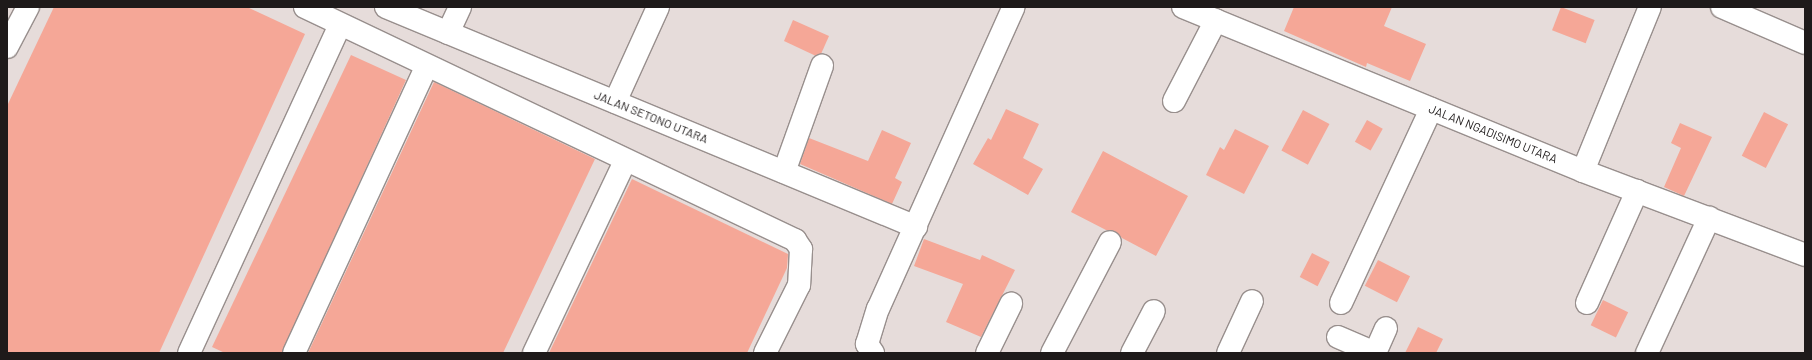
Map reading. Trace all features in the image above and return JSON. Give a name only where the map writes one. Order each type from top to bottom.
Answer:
[{"type":"street","points":[[7,47],[28,7]]},
{"type":"street","points":[[305,7],[426,67],[625,161],[673,180],[795,240],[801,250],[798,285],[765,353]]},
{"type":"street","name":"JALAN SETONO UTARA","points":[[386,7],[916,227]]},
{"type":"street","points":[[448,33],[460,7]]},
{"type":"street","points":[[616,102],[658,7]]},
{"type":"street","points":[[873,353],[867,344],[878,309],[1014,7]]},
{"type":"street","name":"JALAN NGADISIMO UTARA","points":[[1184,7],[1583,171],[1805,254]]},
{"type":"street","points":[[1583,171],[1650,7]]},
{"type":"street","points":[[1734,9],[1805,43]]},
{"type":"street","points":[[1174,101],[1216,20]]},
{"type":"street","points":[[189,353],[340,25]]},
{"type":"street","points":[[784,172],[822,66]]},
{"type":"street","points":[[294,353],[426,67]]},
{"type":"street","points":[[1341,303],[1431,109]]},
{"type":"street","points":[[534,353],[625,161]]},
{"type":"street","points":[[1587,303],[1637,191]]},
{"type":"street","points":[[1647,353],[1709,218]]},
{"type":"street","points":[[1052,353],[1110,242]]},
{"type":"street","points":[[1228,353],[1252,301]]},
{"type":"street","points":[[987,353],[1011,304]]},
{"type":"street","points":[[1132,353],[1154,311]]},
{"type":"street","points":[[1338,337],[1375,353],[1386,328]]},
{"type":"building","points":[[54,7],[247,7],[305,34],[159,353],[7,353],[7,106]]},
{"type":"building","points":[[1294,7],[1392,7],[1384,26],[1426,44],[1410,81],[1367,63],[1366,67],[1284,31]]},
{"type":"building","points":[[1561,7],[1595,20],[1586,43],[1552,30]]},
{"type":"building","points":[[793,20],[829,36],[821,54],[816,56],[784,41]]},
{"type":"building","points":[[351,55],[406,80],[282,353],[225,353],[212,347]]},
{"type":"building","points":[[434,82],[595,159],[503,353],[308,353]]},
{"type":"building","points":[[1006,109],[1039,124],[1023,158],[1043,169],[1028,195],[973,164],[988,138],[991,140]]},
{"type":"building","points":[[1303,110],[1329,124],[1308,165],[1281,151]]},
{"type":"building","points":[[1764,112],[1788,124],[1766,168],[1742,156]]},
{"type":"building","points":[[1367,120],[1383,129],[1371,151],[1355,142]]},
{"type":"building","points":[[1680,123],[1712,137],[1684,196],[1664,187],[1681,148],[1671,143]]},
{"type":"building","points":[[1235,129],[1269,146],[1244,194],[1206,175],[1220,147],[1224,150]]},
{"type":"building","points":[[882,130],[911,143],[895,178],[902,182],[892,204],[800,164],[809,138],[868,161]]},
{"type":"building","points":[[1103,151],[1188,196],[1156,256],[1122,238],[1115,231],[1106,230],[1071,212]]},
{"type":"building","points":[[632,179],[788,254],[787,268],[747,353],[549,353]]},
{"type":"building","points":[[924,239],[980,260],[982,255],[1015,270],[981,337],[946,322],[963,284],[914,266]]},
{"type":"building","points":[[1312,253],[1330,262],[1318,286],[1300,277]]},
{"type":"building","points":[[1378,260],[1410,276],[1397,302],[1365,286]]},
{"type":"building","points":[[1603,300],[1628,312],[1616,337],[1591,325]]},
{"type":"building","points":[[1418,327],[1443,339],[1436,353],[1405,353]]}]
